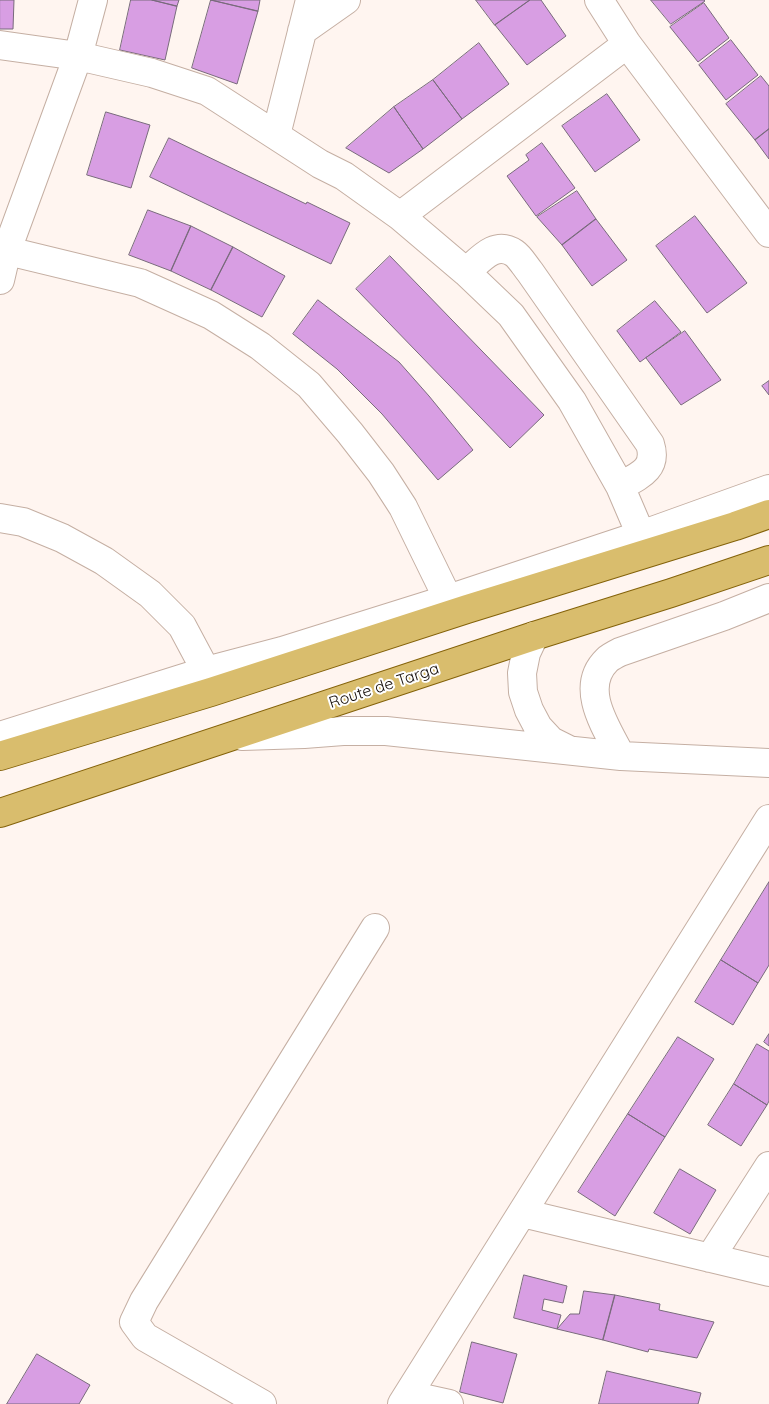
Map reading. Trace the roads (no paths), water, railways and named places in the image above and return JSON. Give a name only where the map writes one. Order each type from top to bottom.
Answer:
[{"type":"main road","points":[[0,756],[273,673],[467,609],[769,514]]},
{"type":"main road","name":"Route de Targa","points":[[0,814],[534,636],[769,560]]},
{"type":"street","points":[[0,280],[4,250],[78,56],[93,0]]},
{"type":"street","points":[[276,135],[310,0]]},
{"type":"street","points":[[302,31],[346,0]]},
{"type":"street","points":[[599,0],[628,44],[769,233]]},
{"type":"street","points":[[400,216],[628,44]]},
{"type":"street","points":[[0,45],[78,56],[152,72],[207,91],[320,164],[344,176],[400,216],[466,272],[511,315],[572,401],[620,486],[641,535]]},
{"type":"street","points":[[466,272],[492,250],[503,248],[515,254],[530,272],[650,444],[653,454],[648,468],[640,475],[620,486]]},
{"type":"street","points":[[4,250],[140,284],[211,315],[260,346],[308,385],[382,473],[403,507],[448,599]]},
{"type":"street","points":[[0,736],[206,671],[282,651],[448,599],[641,535],[769,489]]},
{"type":"street","points":[[0,518],[23,522],[62,538],[104,561],[150,594],[182,626],[206,671]]},
{"type":"street","points":[[621,756],[600,714],[595,699],[596,677],[607,659],[620,652],[724,616],[769,598]]},
{"type":"street","points":[[534,636],[526,654],[522,673],[523,692],[529,710],[538,727],[551,741],[572,752]]},
{"type":"street","points":[[234,736],[386,731],[497,742],[572,752],[769,764]]},
{"type":"street","points":[[449,1404],[405,1399],[769,819]]},
{"type":"street","points":[[262,1404],[145,1337],[134,1322],[144,1301],[375,928]]},
{"type":"street","points":[[710,1258],[769,1166]]},
{"type":"street","points":[[522,1213],[769,1272]]}]
